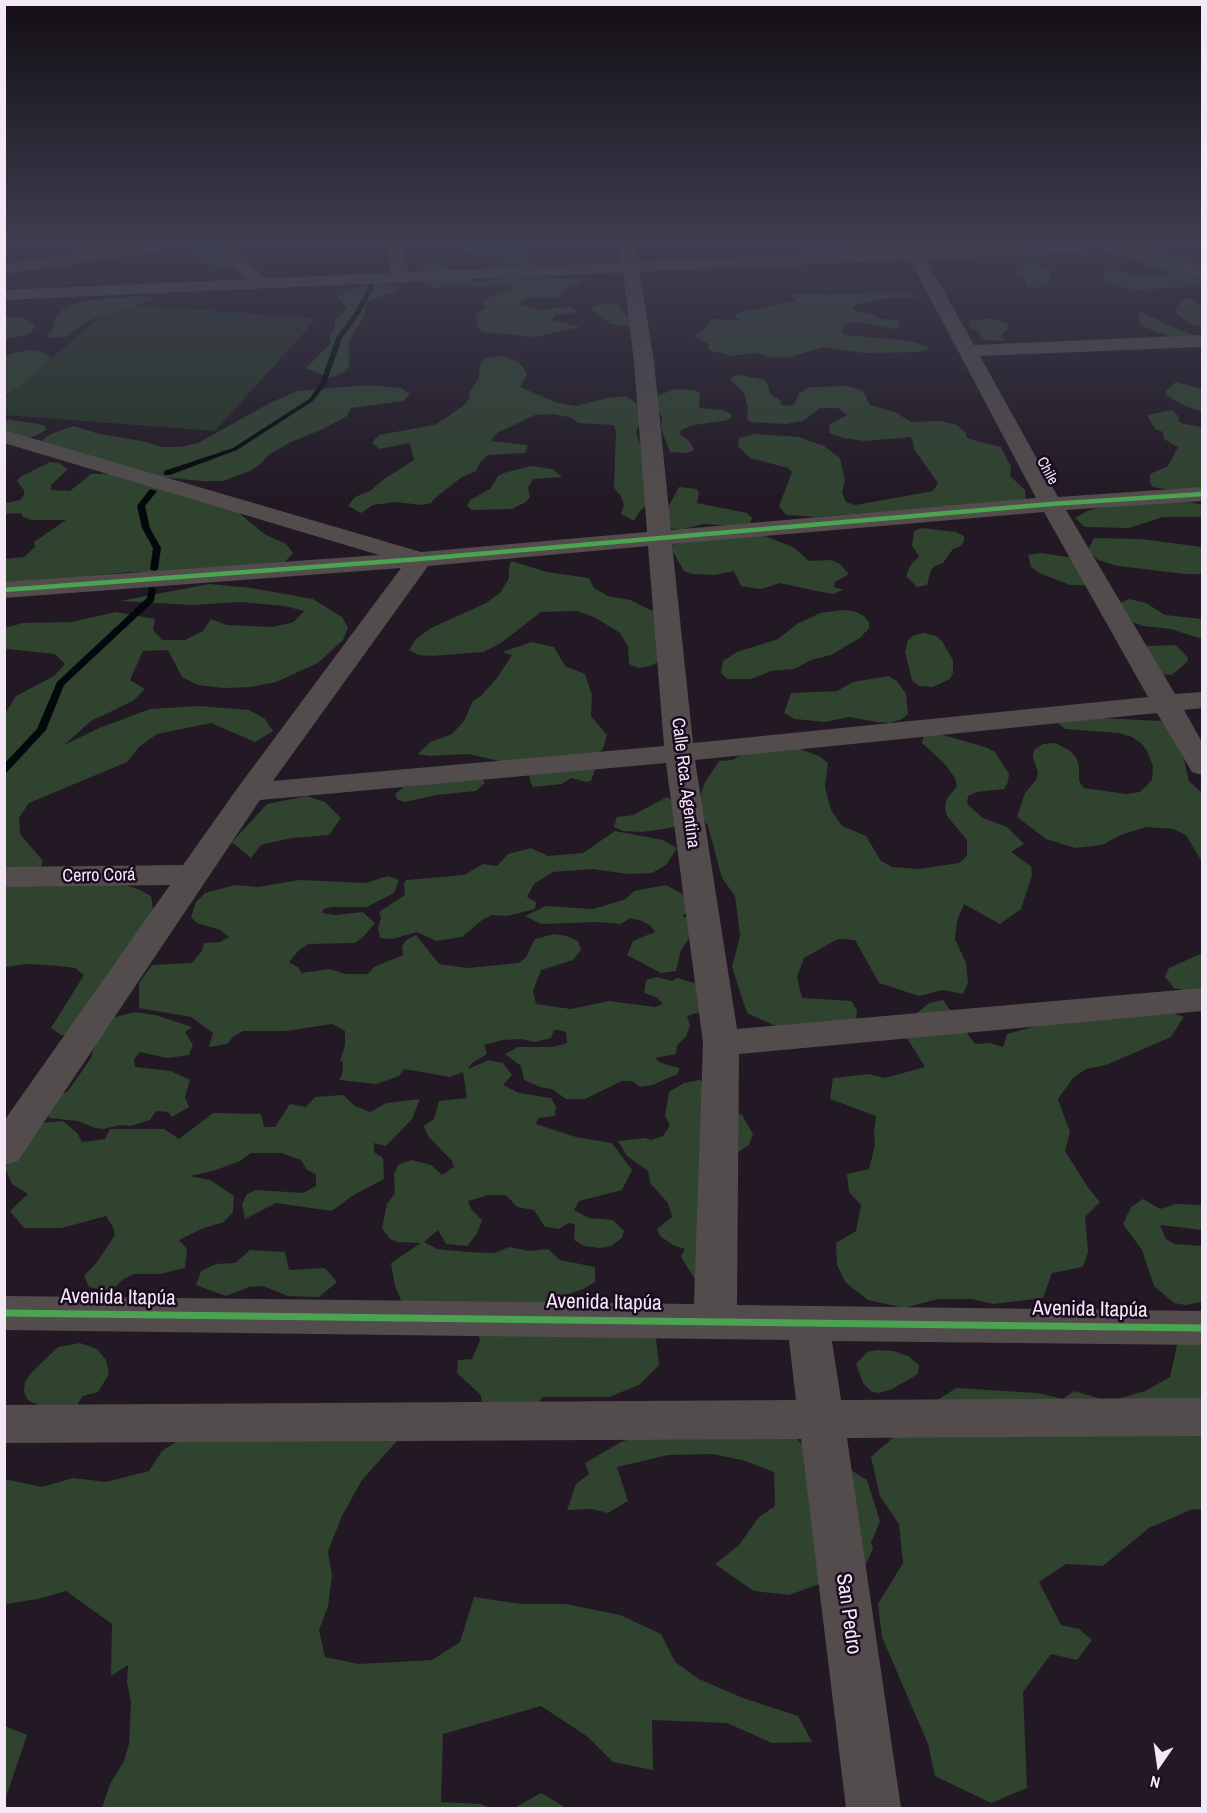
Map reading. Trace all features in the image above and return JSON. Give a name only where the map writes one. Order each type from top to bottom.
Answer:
[{"type":"street","name":"Calle Rca. Agentina","points":[[640,332],[679,753],[721,1043],[715,1321]]},
{"type":"street","name":"Chile","points":[[958,332],[1051,504],[1203,766]]},
{"type":"street","points":[[969,351],[1203,341]]},
{"type":"street","points":[[4,436],[420,559]]},
{"type":"street","points":[[4,590],[420,559],[1051,504],[1203,494]]},
{"type":"street","points":[[4,1151],[250,792],[420,559]]},
{"type":"street","points":[[250,792],[679,753],[1203,700]]},
{"type":"street","name":"Cerro Corá","points":[[4,877],[194,875]]},
{"type":"street","points":[[721,1043],[1203,999]]},
{"type":"street","name":"Avenida Itapúa","points":[[4,1313],[1203,1328]]},
{"type":"street","points":[[808,1322],[822,1420]]},
{"type":"street","points":[[4,1424],[1203,1416]]},
{"type":"street","name":"San Pedro","points":[[822,1420],[874,1809]]},
{"type":"green space","points":[[5,332],[32,332],[30,334],[5,339]]},
{"type":"green space","points":[[50,332],[73,332],[67,336],[49,338],[47,335]]},
{"type":"green space","points":[[83,332],[305,332],[215,431],[5,415],[4,398]]},
{"type":"green space","points":[[333,332],[355,332],[349,341],[349,367],[343,373],[329,378],[306,368],[331,343],[329,337]]},
{"type":"green space","points":[[483,332],[560,332],[535,337]]},
{"type":"green space","points":[[700,332],[841,332],[845,335],[911,341],[931,348],[919,352],[864,353],[824,347],[787,358],[756,353],[731,356],[709,350],[708,344],[694,336]]},
{"type":"green space","points":[[980,332],[1005,332],[1001,336],[1006,341],[981,340]]},
{"type":"green space","points":[[1157,332],[1185,332],[1195,337],[1175,338]]},
{"type":"green space","points":[[28,350],[43,352],[50,358],[49,361],[19,387],[5,395],[5,355]]},
{"type":"green space","points":[[502,356],[517,361],[523,367],[527,374],[520,387],[558,403],[576,406],[626,396],[636,403],[641,418],[636,433],[658,494],[639,512],[634,521],[621,514],[624,505],[621,496],[614,488],[616,432],[614,425],[578,423],[570,417],[553,414],[535,415],[497,433],[491,441],[528,445],[525,453],[488,455],[476,471],[462,477],[431,503],[422,505],[395,502],[373,505],[361,513],[348,506],[355,497],[370,491],[414,460],[410,443],[379,449],[372,442],[379,435],[434,425],[446,418],[469,399],[470,391],[479,378],[480,364],[486,358]]},
{"type":"green space","points":[[740,375],[765,380],[770,394],[781,401],[781,405],[790,406],[795,403],[799,393],[810,387],[848,386],[863,391],[870,405],[895,412],[911,422],[940,421],[957,425],[966,433],[966,437],[1001,447],[1011,467],[1010,476],[1025,490],[1026,500],[816,517],[786,515],[779,506],[792,472],[788,468],[750,458],[738,446],[739,438],[756,434],[799,437],[824,446],[840,458],[845,480],[842,493],[846,502],[855,505],[933,491],[938,483],[914,449],[910,437],[865,441],[829,433],[830,424],[847,415],[838,408],[820,408],[803,421],[786,424],[750,422],[747,419],[748,408],[744,393],[731,380],[732,377]]},
{"type":"green space","points":[[1176,382],[1202,389],[1202,412],[1166,395],[1166,391]]},
{"type":"green space","points":[[368,385],[401,388],[410,394],[403,401],[351,408],[347,416],[268,455],[262,463],[250,471],[223,481],[131,474],[41,441],[51,434],[74,426],[99,434],[147,442],[161,447],[180,447],[198,443],[270,403],[297,391]]},
{"type":"green space","points":[[676,389],[695,390],[700,393],[699,408],[722,410],[732,416],[728,420],[693,425],[681,430],[680,434],[690,442],[694,450],[687,453],[670,452],[661,428],[662,416],[655,410],[656,396]]},
{"type":"green space","points":[[1172,410],[1179,417],[1178,421],[1202,427],[1202,491],[1163,489],[1153,487],[1150,483],[1150,474],[1168,466],[1178,447],[1164,439],[1163,432],[1155,429],[1147,415]]},
{"type":"green space","points":[[5,419],[39,424],[45,426],[46,430],[35,436],[5,444]]},
{"type":"green space","points":[[50,462],[59,463],[68,469],[51,485],[51,490],[70,491],[91,474],[112,474],[232,507],[264,534],[286,544],[293,553],[284,563],[192,573],[129,572],[5,585],[5,559],[24,557],[35,547],[34,542],[66,520],[32,520],[23,517],[21,513],[5,514],[5,503],[20,500],[24,495],[24,490],[17,481],[20,477]]},
{"type":"green space","points":[[531,466],[552,469],[562,477],[533,479],[528,488],[530,497],[526,502],[512,509],[472,510],[467,506],[470,500],[490,489],[498,476]]},
{"type":"green space","points":[[679,487],[697,489],[699,494],[697,503],[747,513],[752,518],[750,523],[745,527],[703,524],[674,529],[665,526],[667,509]]},
{"type":"green space","points":[[1185,501],[1202,505],[1202,517],[1163,517],[1129,528],[1085,527],[1075,518],[1087,511],[1103,507]]},
{"type":"green space","points":[[922,528],[956,532],[964,536],[964,541],[961,546],[953,549],[943,563],[931,570],[927,585],[917,587],[906,576],[910,566],[919,556],[912,546],[914,531]]},
{"type":"green space","points":[[765,536],[793,547],[809,561],[831,560],[840,564],[849,574],[835,582],[834,587],[843,590],[833,594],[780,583],[762,589],[752,588],[741,586],[734,571],[715,575],[692,574],[684,571],[669,545],[713,538]]},
{"type":"green space","points":[[1094,538],[1141,539],[1202,547],[1202,574],[1118,566],[1098,560],[1088,550]]},
{"type":"green space","points":[[1040,553],[1083,559],[1094,585],[1070,585],[1039,573],[1031,567],[1028,555]]},
{"type":"green space","points":[[511,561],[547,572],[589,578],[594,588],[608,596],[630,600],[655,612],[659,661],[651,666],[638,668],[629,664],[628,646],[620,633],[596,618],[577,611],[541,612],[501,643],[483,652],[432,656],[419,655],[409,650],[416,639],[431,628],[486,603],[500,593],[509,578]]},
{"type":"green space","points":[[209,584],[251,588],[313,599],[342,617],[348,628],[343,640],[318,663],[276,682],[251,687],[224,688],[198,685],[182,677],[168,650],[143,651],[130,680],[145,689],[133,701],[91,721],[64,745],[99,728],[150,709],[199,706],[249,710],[265,719],[273,731],[255,742],[211,723],[157,734],[139,747],[127,762],[29,803],[19,818],[20,834],[43,861],[37,880],[123,884],[140,890],[151,896],[156,930],[78,1034],[61,1035],[51,1028],[84,975],[75,968],[60,966],[28,964],[5,967],[5,714],[16,696],[54,676],[65,664],[55,654],[5,648],[4,628],[23,623],[72,622],[116,612],[155,619],[153,630],[162,640],[185,640],[203,631],[211,619],[227,625],[273,627],[294,622],[304,611],[285,606],[240,602],[193,605],[120,601]]},
{"type":"green space","points":[[1129,599],[1146,603],[1165,615],[1202,619],[1202,639],[1171,629],[1143,626],[1129,621],[1118,604]]},
{"type":"green space","points":[[854,611],[864,616],[869,622],[869,628],[860,638],[831,655],[811,660],[794,669],[771,671],[751,679],[727,679],[721,673],[723,661],[737,652],[778,639],[797,624],[820,613]]},
{"type":"green space","points":[[924,633],[936,636],[942,641],[953,660],[953,673],[950,679],[933,687],[919,686],[912,680],[905,652],[908,640],[914,635]]},
{"type":"green space","points":[[532,642],[554,647],[565,666],[585,674],[592,695],[591,716],[607,735],[603,749],[594,756],[517,765],[468,754],[429,756],[418,754],[430,742],[452,734],[464,721],[473,701],[481,696],[497,678],[512,655],[502,652]]},
{"type":"green space","points":[[1176,645],[1188,658],[1187,662],[1172,675],[1159,674],[1144,646]]},
{"type":"green space","points":[[888,676],[897,681],[906,694],[908,714],[902,719],[890,723],[849,717],[825,722],[795,719],[784,713],[791,693],[837,691],[853,682]]},
{"type":"green space","points":[[1079,717],[1162,721],[1183,755],[1189,781],[1202,793],[1202,862],[1186,835],[1173,829],[1146,827],[1123,834],[1102,845],[1075,848],[1046,839],[1017,817],[1025,793],[1036,780],[1038,773],[1033,757],[1034,750],[1043,744],[1055,743],[1069,750],[1076,757],[1079,765],[1079,781],[1084,788],[1126,794],[1140,792],[1152,780],[1153,766],[1147,751],[1132,737],[1119,733],[1065,729],[1058,723]]},
{"type":"green space","points":[[936,733],[995,752],[1009,774],[1004,789],[977,792],[968,796],[967,804],[983,818],[1007,827],[1024,844],[1011,852],[1031,866],[1032,875],[1021,909],[1000,924],[964,904],[957,921],[955,939],[966,963],[968,983],[963,994],[943,990],[919,996],[879,983],[855,940],[838,939],[804,958],[797,977],[802,998],[851,1001],[857,1010],[856,1021],[795,1035],[747,1013],[732,967],[740,936],[735,896],[722,878],[708,826],[697,809],[704,784],[719,761],[732,760],[751,750],[794,747],[819,756],[828,763],[825,787],[831,810],[842,826],[866,836],[881,861],[892,867],[919,869],[959,863],[967,856],[967,840],[947,816],[945,808],[946,800],[957,786],[955,778],[944,763],[922,743],[924,736]]},
{"type":"green space","points":[[595,769],[591,781],[586,782],[571,778],[562,784],[533,787],[530,781],[530,775]]},
{"type":"green space","points":[[480,777],[485,783],[476,791],[436,795],[405,802],[398,800],[395,794],[404,787]]},
{"type":"green space","points":[[307,796],[325,802],[341,818],[329,835],[291,838],[261,845],[251,858],[232,842],[267,804]]},
{"type":"green space","points":[[667,797],[694,814],[674,827],[664,829],[641,832],[623,831],[614,827],[617,817],[633,815]]},
{"type":"green space","points":[[615,831],[663,840],[677,848],[666,865],[652,873],[628,874],[592,869],[553,872],[534,884],[527,897],[536,902],[535,909],[507,916],[492,915],[482,920],[462,937],[436,941],[417,932],[392,939],[380,938],[379,912],[405,895],[406,880],[464,875],[483,864],[497,866],[508,854],[531,848],[548,856],[583,853]]},
{"type":"green space","points":[[388,876],[399,880],[394,893],[367,907],[332,907],[324,909],[322,913],[335,915],[363,912],[375,923],[363,937],[355,943],[309,944],[300,949],[289,962],[299,968],[301,973],[329,969],[346,974],[368,974],[374,967],[403,955],[402,947],[406,940],[416,935],[439,964],[467,968],[519,963],[526,957],[535,939],[554,934],[578,941],[581,950],[573,960],[541,970],[533,991],[536,1004],[571,1009],[609,1001],[655,1007],[663,1004],[656,997],[644,993],[646,980],[657,977],[672,981],[677,978],[698,984],[703,1011],[687,1016],[690,1025],[686,1037],[677,1045],[676,1054],[655,1058],[661,1063],[679,1068],[678,1074],[652,1085],[640,1087],[632,1081],[622,1081],[585,1099],[566,1099],[552,1089],[524,1080],[521,1066],[505,1054],[518,1047],[553,1047],[567,1043],[566,1032],[559,1030],[554,1030],[551,1038],[535,1042],[521,1039],[503,1040],[484,1045],[487,1054],[472,1063],[468,1069],[489,1060],[503,1063],[512,1075],[503,1085],[519,1093],[551,1098],[556,1107],[555,1116],[538,1118],[536,1124],[576,1137],[612,1143],[632,1170],[622,1190],[579,1201],[574,1210],[589,1218],[613,1220],[624,1231],[622,1238],[611,1246],[600,1248],[584,1246],[574,1240],[575,1224],[568,1223],[559,1229],[545,1227],[534,1210],[517,1207],[506,1195],[489,1195],[468,1201],[471,1209],[482,1220],[477,1234],[467,1246],[446,1244],[438,1230],[424,1242],[437,1249],[467,1252],[495,1253],[509,1247],[529,1251],[548,1249],[560,1260],[595,1267],[595,1282],[560,1297],[554,1306],[402,1303],[395,1286],[391,1263],[421,1243],[397,1242],[390,1239],[382,1228],[387,1204],[395,1193],[394,1174],[398,1165],[411,1160],[431,1165],[442,1175],[454,1167],[452,1161],[428,1136],[424,1126],[434,1119],[439,1101],[467,1098],[463,1072],[450,1077],[404,1069],[399,1076],[376,1084],[339,1080],[342,1075],[343,1062],[340,1061],[345,1045],[345,1031],[332,1024],[286,1031],[243,1031],[227,1044],[209,1047],[213,1033],[191,1017],[139,1008],[139,983],[152,965],[192,963],[202,951],[204,943],[220,942],[229,937],[220,930],[197,923],[191,917],[196,902],[205,893],[235,885],[258,887],[299,880],[365,883]]},
{"type":"green space","points":[[666,885],[686,896],[690,911],[682,916],[691,919],[695,930],[681,950],[676,971],[661,973],[627,955],[633,941],[655,932],[651,926],[642,921],[630,918],[621,924],[598,922],[541,924],[525,916],[546,906],[593,909],[626,899],[634,891]]},
{"type":"green space","points":[[1202,953],[1202,994],[1174,988],[1165,977],[1169,968]]},
{"type":"green space","points":[[1136,999],[1184,1017],[1171,1037],[1106,1065],[1086,1069],[1073,1078],[1058,1099],[1070,1132],[1065,1151],[1100,1202],[1085,1217],[1088,1252],[1083,1267],[1052,1273],[1043,1298],[993,1304],[972,1299],[938,1299],[904,1308],[868,1300],[846,1283],[837,1265],[836,1243],[856,1231],[861,1205],[849,1192],[847,1174],[869,1169],[875,1145],[876,1116],[830,1099],[833,1078],[868,1074],[885,1078],[925,1067],[907,1038],[912,1017],[929,1003],[943,1000],[975,1044],[990,1043],[1003,1047],[1007,1034]]},
{"type":"green space","points":[[134,1012],[155,1015],[192,1027],[185,1032],[193,1045],[189,1055],[167,1058],[140,1052],[134,1059],[135,1067],[171,1071],[190,1080],[185,1097],[189,1107],[172,1117],[168,1112],[156,1111],[150,1120],[131,1126],[121,1125],[103,1129],[78,1121],[49,1118],[48,1111],[54,1099],[68,1091],[91,1058],[95,1042],[112,1018]]},
{"type":"green space","points":[[700,1080],[714,1091],[723,1103],[742,1115],[753,1134],[749,1145],[729,1158],[711,1270],[695,1279],[681,1257],[685,1249],[673,1245],[660,1236],[657,1229],[672,1217],[668,1203],[650,1183],[648,1171],[627,1156],[618,1141],[644,1138],[651,1140],[663,1136],[670,1125],[665,1116],[669,1092],[684,1083]]},
{"type":"green space","points":[[343,1095],[355,1106],[370,1112],[387,1103],[420,1099],[412,1119],[386,1146],[374,1143],[374,1152],[383,1158],[384,1179],[352,1196],[332,1211],[276,1203],[245,1219],[242,1204],[247,1194],[256,1190],[303,1193],[316,1186],[316,1174],[307,1170],[301,1160],[281,1153],[251,1153],[240,1161],[190,1176],[210,1180],[234,1196],[233,1212],[224,1222],[201,1229],[179,1240],[187,1249],[185,1268],[160,1274],[134,1274],[110,1291],[89,1287],[84,1276],[97,1262],[115,1235],[106,1216],[62,1228],[24,1228],[10,1211],[28,1194],[12,1184],[5,1168],[15,1149],[41,1123],[63,1121],[77,1133],[82,1142],[105,1139],[110,1129],[164,1129],[179,1139],[213,1113],[261,1114],[264,1127],[275,1127],[290,1104],[306,1107],[315,1097]]},
{"type":"green space","points":[[1143,1199],[1160,1209],[1176,1204],[1202,1205],[1202,1230],[1160,1225],[1166,1239],[1174,1244],[1202,1246],[1202,1302],[1186,1305],[1174,1303],[1154,1286],[1142,1250],[1123,1224],[1131,1207]]},
{"type":"green space","points":[[250,1250],[285,1252],[289,1270],[325,1268],[337,1282],[319,1297],[288,1296],[263,1286],[249,1287],[226,1296],[196,1285],[201,1271],[216,1264],[235,1263]]},
{"type":"green space","points":[[1202,1310],[1202,1510],[1193,1509],[1149,1528],[1103,1566],[1066,1564],[1039,1582],[1061,1625],[1079,1629],[1092,1640],[1077,1660],[1051,1654],[1023,1692],[1027,1788],[991,1803],[935,1776],[928,1744],[882,1637],[878,1604],[903,1563],[899,1524],[880,1496],[871,1457],[930,1405],[956,1388],[1038,1393],[1063,1399],[1074,1391],[1105,1400],[1145,1391],[1170,1377],[1177,1345],[1191,1316]]},
{"type":"green space","points":[[651,1331],[656,1339],[659,1365],[639,1385],[609,1397],[543,1397],[534,1407],[482,1406],[481,1395],[457,1373],[458,1360],[472,1359],[480,1340],[478,1334]]},
{"type":"green space","points":[[80,1343],[97,1349],[106,1360],[109,1374],[98,1392],[83,1396],[77,1405],[44,1408],[28,1400],[24,1392],[25,1382],[31,1373],[58,1347]]},
{"type":"green space","points":[[893,1351],[908,1356],[919,1365],[918,1374],[892,1389],[879,1393],[872,1392],[863,1383],[856,1364],[867,1352]]},
{"type":"green space","points":[[664,1427],[793,1435],[807,1449],[804,1467],[820,1476],[851,1470],[867,1480],[880,1521],[871,1543],[873,1549],[864,1568],[789,1595],[754,1591],[715,1564],[739,1545],[759,1517],[775,1506],[774,1472],[742,1460],[712,1454],[668,1455],[617,1467],[628,1501],[608,1513],[592,1509],[567,1510],[576,1484],[589,1474],[585,1463],[621,1442]]},
{"type":"green space","points":[[185,1436],[397,1441],[362,1480],[342,1516],[328,1551],[332,1576],[328,1606],[319,1630],[325,1657],[359,1664],[432,1660],[460,1642],[474,1597],[521,1604],[566,1604],[620,1615],[661,1634],[675,1662],[699,1679],[743,1698],[798,1716],[812,1742],[772,1743],[727,1723],[652,1720],[653,1770],[613,1762],[588,1737],[541,1706],[443,1734],[441,1802],[481,1804],[490,1808],[102,1808],[110,1784],[124,1761],[129,1744],[131,1703],[127,1682],[128,1665],[111,1676],[112,1624],[66,1591],[38,1599],[5,1604],[4,1479],[42,1487],[73,1478],[106,1482],[149,1471],[162,1451]]},
{"type":"green space","points":[[5,1726],[27,1735],[5,1800]]},
{"type":"green space","points":[[541,1793],[566,1808],[514,1808]]},
{"type":"waterway","points":[[167,473],[235,449],[311,400],[323,384],[339,338],[344,332]]},
{"type":"waterway","points":[[153,491],[141,506],[146,528],[157,548],[154,569]]},
{"type":"waterway","points":[[4,770],[41,730],[60,684],[151,599],[152,589]]},
{"type":"cycle path","points":[[4,590],[420,559],[1051,504],[1202,494]]},
{"type":"cycle path","points":[[4,1313],[1202,1328]]}]
